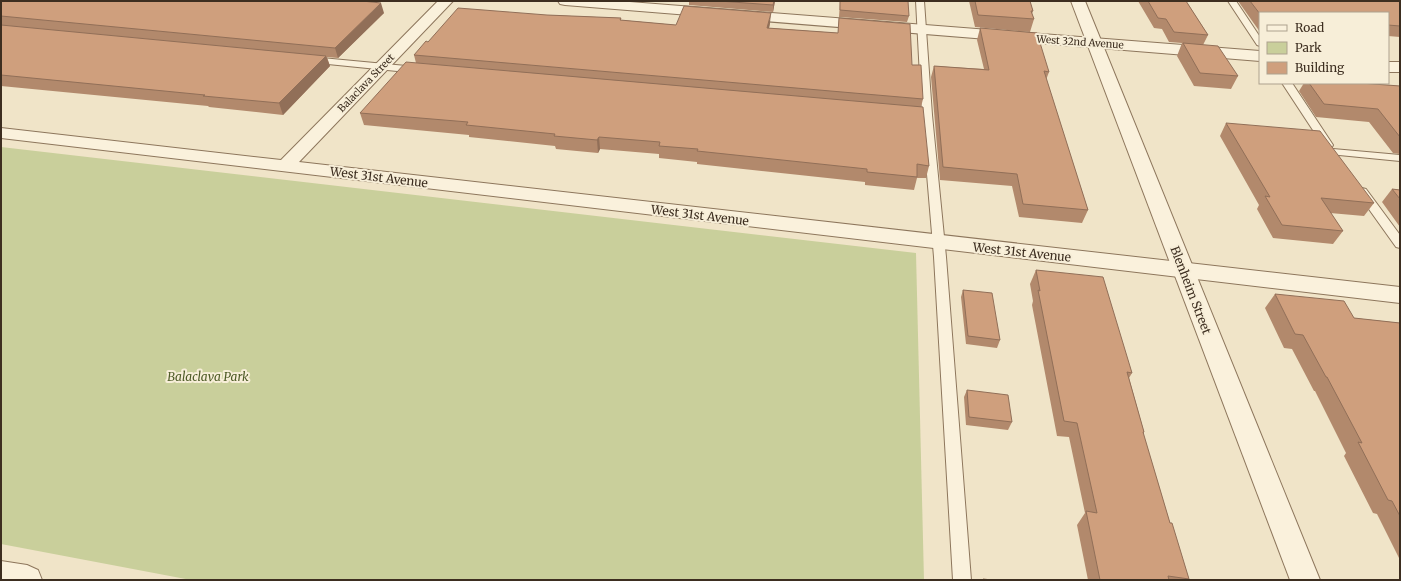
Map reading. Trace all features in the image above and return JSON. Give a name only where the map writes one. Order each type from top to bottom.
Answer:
[{"type":"street","name":"Balaclava Street","points":[[285,166],[446,1]]},
{"type":"street","name":"West 32nd Avenue","points":[[565,1],[1259,56]]},
{"type":"street","name":"Blenheim Street","points":[[1078,1],[1305,580]]},
{"type":"street","points":[[1389,66],[1400,68]]},
{"type":"street","name":"West 31st Avenue","points":[[1,133],[938,243],[1400,295]]},
{"type":"street","points":[[1,575],[27,580]]},
{"type":"lane","points":[[920,1],[923,115],[938,243],[962,580]]},
{"type":"lane","points":[[1232,1],[1259,42]]},
{"type":"lane","points":[[302,59],[429,71]]},
{"type":"lane","points":[[1288,84],[1332,152],[1342,164]]},
{"type":"lane","points":[[1332,152],[1400,158]]},
{"type":"lane","points":[[1355,182],[1400,244]]},
{"type":"green space","name":"Balaclava Park","points":[[1,147],[916,253],[924,580],[191,580],[1,544]]},
{"type":"building","points":[[1,1],[362,1],[381,3],[335,48],[1,16]]},
{"type":"building","points":[[719,1],[774,1],[773,5]]},
{"type":"building","points":[[840,1],[908,1],[909,16],[840,10]]},
{"type":"building","points":[[975,1],[1030,1],[1034,19],[978,15]]},
{"type":"building","points":[[1148,1],[1186,1],[1208,35],[1174,32],[1166,19],[1158,18]]},
{"type":"building","points":[[1250,1],[1400,1],[1400,26],[1389,25],[1389,12],[1259,13]]},
{"type":"building","points":[[684,6],[771,13],[767,28],[838,33],[839,18],[910,24],[912,65],[921,65],[923,99],[414,55],[426,41],[428,42],[458,8],[547,15],[621,18],[620,20],[676,25]]},
{"type":"building","points":[[1,25],[326,56],[279,103],[203,96],[205,95],[1,75]]},
{"type":"building","points":[[980,28],[1037,33],[1049,72],[1044,71],[1088,210],[1023,204],[1017,174],[943,167],[934,66],[989,70]]},
{"type":"building","points":[[1183,43],[1218,46],[1238,76],[1200,73]]},
{"type":"building","points":[[406,62],[923,107],[929,166],[917,164],[917,177],[867,172],[867,169],[697,151],[698,149],[659,146],[660,142],[599,137],[597,140],[554,136],[555,134],[466,125],[468,122],[360,113]]},
{"type":"building","points":[[1310,84],[1373,84],[1400,86],[1400,137],[1378,109],[1324,104]]},
{"type":"building","points":[[1226,123],[1320,131],[1374,203],[1321,198],[1343,231],[1282,225],[1265,196],[1270,197]]},
{"type":"building","points":[[1392,189],[1400,190],[1400,199]]},
{"type":"building","points":[[1036,270],[1103,277],[1132,373],[1127,372],[1143,432],[1170,523],[1172,523],[1189,579],[1168,576],[1169,580],[1100,580],[1086,511],[1097,513],[1077,423],[1064,421],[1038,290],[1040,291]]},
{"type":"building","points":[[963,290],[992,293],[1000,340],[968,336]]},
{"type":"building","points":[[1275,294],[1344,301],[1354,318],[1400,323],[1400,516],[1392,501],[1388,500],[1358,442],[1362,443],[1327,377],[1303,335],[1295,334]]},
{"type":"building","points":[[967,390],[1008,395],[1012,422],[969,417]]}]
